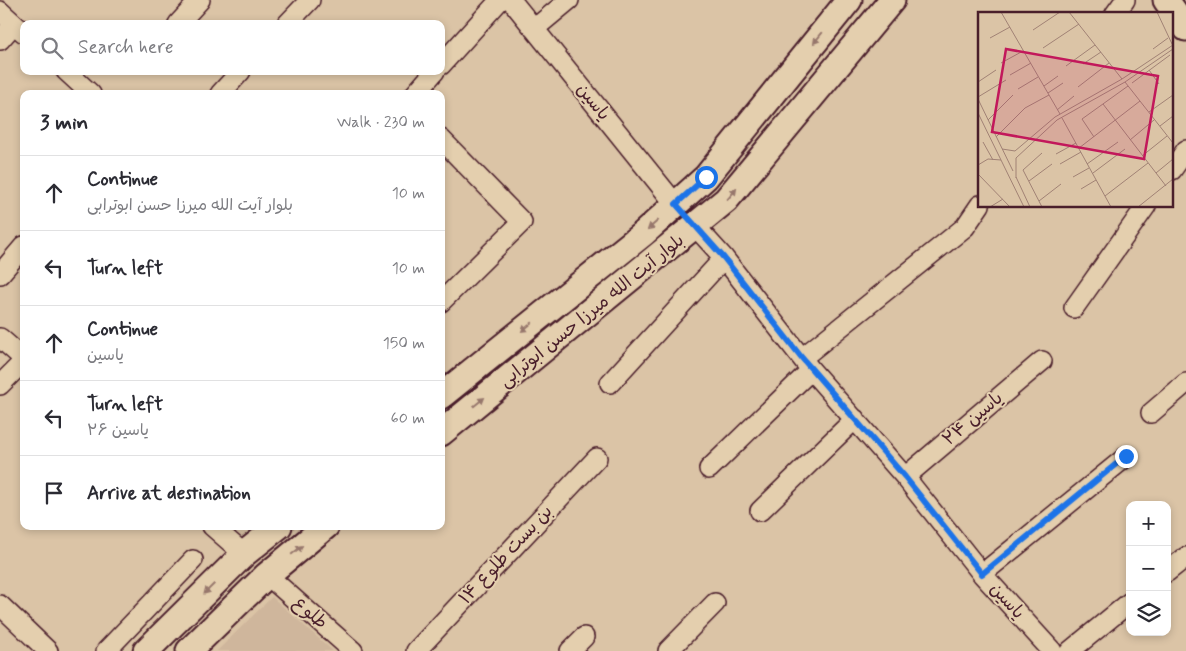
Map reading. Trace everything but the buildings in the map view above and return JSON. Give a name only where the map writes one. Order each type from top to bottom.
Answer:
[{"type":"main road","name":"بلوار آیت الله میرزا حسن ابوترابی","points":[[445,393],[644,233],[706,177],[849,0]]},
{"type":"main road","name":"بلوار آیت الله میرزا حسن ابوترابی","points":[[445,430],[726,200],[892,0]]},
{"type":"main road","points":[[1166,0],[1186,28]]},
{"type":"main road","points":[[676,204],[696,226]]},
{"type":"main road","points":[[146,651],[244,554],[274,530]]},
{"type":"main road","points":[[189,651],[267,575],[321,530]]},
{"type":"main road","points":[[244,554],[267,575]]},
{"type":"street","points":[[182,20],[200,0]]},
{"type":"street","points":[[291,20],[310,0]]},
{"type":"street","points":[[445,61],[500,0]]},
{"type":"street","name":"یاسین","points":[[511,0],[676,204]]},
{"type":"street","points":[[534,29],[570,0]]},
{"type":"street","points":[[1116,12],[1125,0]]},
{"type":"street","points":[[0,11],[19,28],[0,40]]},
{"type":"street","points":[[70,75],[87,90]]},
{"type":"street","points":[[224,90],[237,75]]},
{"type":"street","points":[[418,90],[432,75]]},
{"type":"street","points":[[445,144],[522,222],[445,298]]},
{"type":"street","points":[[1174,167],[1186,150]]},
{"type":"street","points":[[709,469],[807,364],[964,226],[978,208]]},
{"type":"street","points":[[1074,308],[1145,208]]},
{"type":"street","name":"یاسین","points":[[696,226],[724,258],[807,364],[905,477],[982,574],[1052,651]]},
{"type":"street","points":[[0,274],[20,251]]},
{"type":"street","points":[[610,383],[724,258]]},
{"type":"street","points":[[0,338],[20,356]]},
{"type":"street","name":"یاسین ۲۴","points":[[905,477],[1042,361]]},
{"type":"street","points":[[0,385],[20,364]]},
{"type":"street","points":[[1151,413],[1186,382]]},
{"type":"street","points":[[760,511],[855,419]]},
{"type":"street","points":[[982,574],[1126,456]]},
{"type":"street","name":"بن بست طلوع ۱۴","points":[[416,651],[597,458]]},
{"type":"street","points":[[220,530],[244,554]]},
{"type":"street","points":[[1171,569],[1186,557]]},
{"type":"street","points":[[106,651],[193,560]]},
{"type":"street","name":"طلوع","points":[[267,575],[353,651]]},
{"type":"street","points":[[668,651],[715,603]]},
{"type":"street","points":[[151,604],[173,624]]},
{"type":"street","points":[[0,605],[48,651]]},
{"type":"street","points":[[1070,651],[1126,605]]},
{"type":"street","points":[[570,651],[584,637]]},
{"type":"shaded area","points":[[272,597],[333,651],[217,651]]},
{"type":"route","points":[[706,177],[676,204],[724,258],[802,358],[905,477],[982,574],[1126,456]]}]
